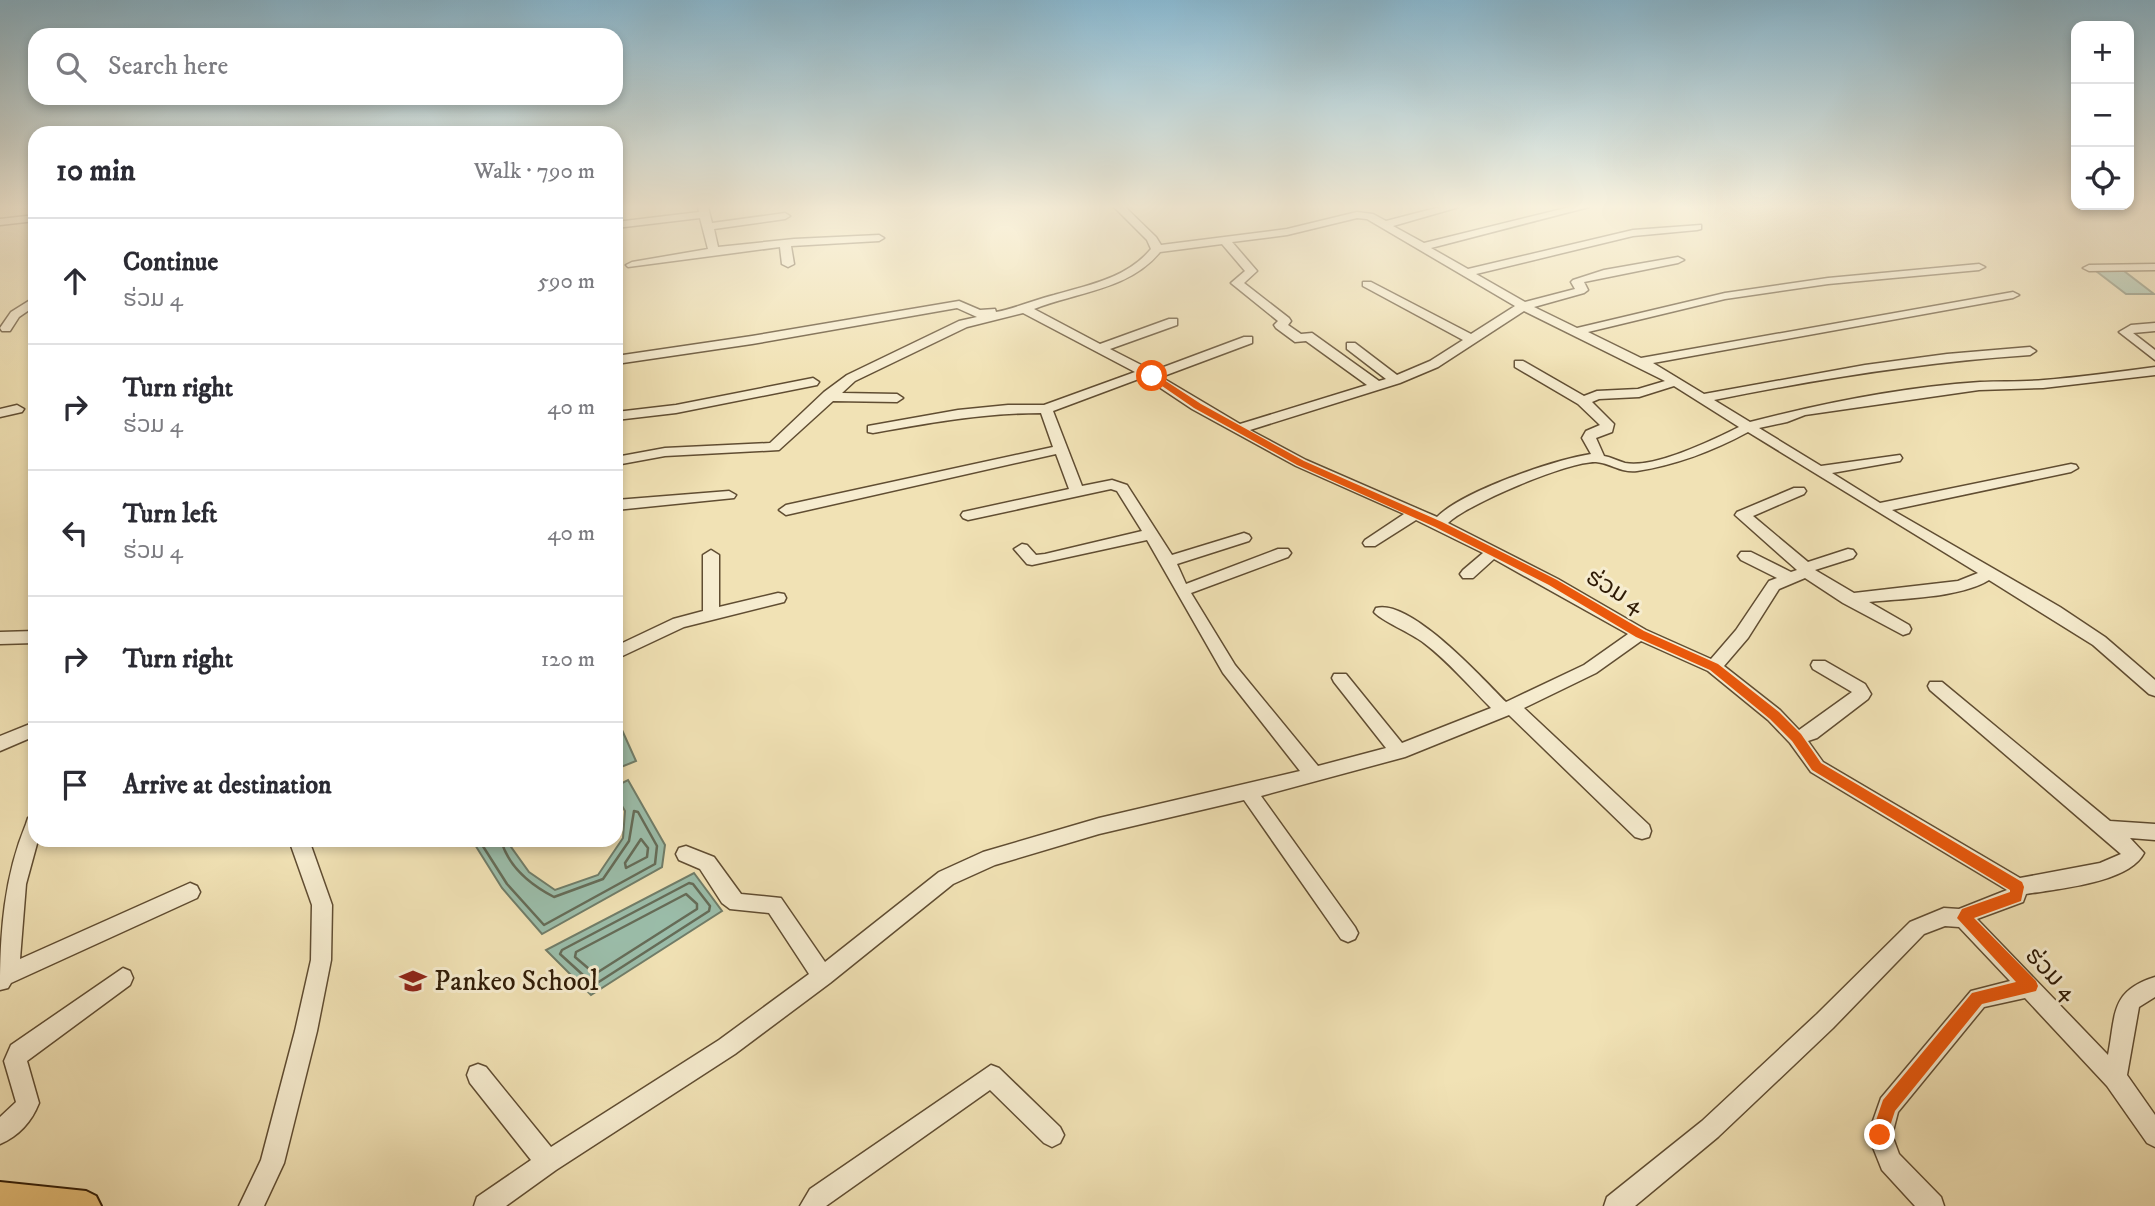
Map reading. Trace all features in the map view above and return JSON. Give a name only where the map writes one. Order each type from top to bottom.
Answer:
[{"type":"main road","points":[[0,1197],[68,1205]]},
{"type":"street","points":[[632,265],[642,263]]},
{"type":"street","points":[[623,460],[664,452],[774,447],[829,395],[851,378],[874,366],[983,316],[1024,309],[1130,274],[1146,263]]},
{"type":"street","points":[[1244,263],[1251,271],[1237,283],[1285,321],[1280,325],[1299,339],[1308,336],[1376,385]]},
{"type":"street","points":[[1449,263],[1574,332],[1640,362],[1702,398],[2099,641],[2155,690]]},
{"type":"street","points":[[1465,273],[1506,263]]},
{"type":"street","points":[[1238,429],[1396,380],[1434,364],[1524,306],[1580,291],[1582,289],[1577,282],[1580,280],[1659,263]]},
{"type":"street","points":[[1574,332],[1725,296],[1828,281],[1979,267]]},
{"type":"street","points":[[2089,268],[2155,267]]},
{"type":"street","points":[[1367,284],[1473,340]]},
{"type":"street","points":[[1640,362],[2013,295]]},
{"type":"street","points":[[623,359],[752,340],[958,304],[983,316]]},
{"type":"street","points":[[6,328],[15,315],[28,305]]},
{"type":"street","name":"ຮ່ວມ 4","points":[[1024,309],[1149,374],[1238,429],[1301,463],[1439,524],[1553,583],[1640,634],[1714,667],[1774,715],[1797,738],[1817,767],[2017,887]]},
{"type":"street","points":[[1100,348],[1173,321]]},
{"type":"street","points":[[2155,327],[2131,328],[2125,332],[2155,356]]},
{"type":"street","points":[[873,429],[958,414],[1008,409],[1046,409],[1248,340]]},
{"type":"street","points":[[1351,346],[1396,380]]},
{"type":"street","points":[[1702,398],[1873,366],[1975,354],[2029,351]]},
{"type":"street","points":[[1519,364],[1583,401],[1606,424],[1607,429],[1591,434],[1589,438],[1598,453],[1597,457]]},
{"type":"street","points":[[1439,524],[1441,519],[1457,507],[1522,480],[1597,457],[1620,467],[1634,467],[1671,459],[1714,445],[1749,427],[1788,420],[1802,412],[1931,392],[2043,384],[2155,371]]},
{"type":"street","points":[[623,415],[676,409],[813,382]]},
{"type":"street","points":[[1583,401],[1597,395],[1639,393],[1675,382]]},
{"type":"street","points":[[829,395],[897,398]]},
{"type":"street","points":[[0,413],[17,409]]},
{"type":"street","points":[[1046,409],[1077,492]]},
{"type":"street","points":[[786,510],[1062,449]]},
{"type":"street","points":[[1819,471],[1895,458]]},
{"type":"street","points":[[1878,508],[2071,468]]},
{"type":"street","points":[[968,515],[1117,485],[1152,534],[1182,591],[1229,669],[1315,776]]},
{"type":"street","points":[[1799,491],[1742,515],[1806,570],[1849,599],[1903,629]]},
{"type":"street","points":[[623,504],[729,495]]},
{"type":"street","points":[[1370,543],[1416,513]]},
{"type":"street","points":[[1022,549],[1032,560],[1045,559],[1152,534]]},
{"type":"street","points":[[1168,561],[1244,538]]},
{"type":"street","points":[[1468,574],[1493,552]]},
{"type":"street","points":[[1182,591],[1283,553]]},
{"type":"street","points":[[1714,667],[1742,634],[1774,585],[1848,554]]},
{"type":"street","points":[[711,555],[711,616]]},
{"type":"street","points":[[1746,556],[1788,577]]},
{"type":"street","points":[[1849,599],[1958,586],[1975,582],[1988,574]]},
{"type":"street","points":[[623,650],[679,623],[778,598]]},
{"type":"street","points":[[1382,612],[1396,617],[1443,649],[1642,831]]},
{"type":"street","points":[[486,1206],[548,1162],[727,1047],[823,976],[946,878],[971,866],[1099,826],[1315,776],[1399,752],[1507,709],[1590,669],[1640,634]]},
{"type":"street","points":[[0,638],[28,637]]},
{"type":"street","points":[[1797,738],[1811,733],[1862,694],[1859,688],[1819,666]]},
{"type":"street","points":[[1340,678],[1399,752]]},
{"type":"street","points":[[1616,1206],[1710,1129],[1825,1021],[1917,928],[1944,917],[1964,918],[1967,914],[2016,896],[2017,887],[2112,869],[2131,859],[2134,853],[2108,829],[1936,686]]},
{"type":"street","points":[[0,744],[28,732]]},
{"type":"street","points":[[1248,792],[1348,933]]},
{"type":"street","points":[[2108,829],[2155,832]]},
{"type":"street","points":[[2,980],[12,954],[15,892],[28,842]]},
{"type":"street","points":[[251,1206],[272,1163],[321,960],[322,905],[301,847]]},
{"type":"street","points":[[685,854],[707,863],[729,897],[737,903],[775,904],[823,976]]},
{"type":"street","points":[[2,980],[190,892]]},
{"type":"street","name":"ຮ່ວມ 4","points":[[1964,918],[2115,1078],[2155,1135]]},
{"type":"street","points":[[0,1132],[23,1114],[28,1103],[15,1061],[19,1053],[123,978]]},
{"type":"street","points":[[1931,1206],[1890,1162],[1880,1135],[1889,1106],[1978,998],[2030,986]]},
{"type":"street","points":[[2115,1078],[2129,1002],[2142,990],[2155,988]]},
{"type":"street","points":[[478,1075],[548,1162]]},
{"type":"street","points":[[812,1206],[818,1197],[991,1076],[1052,1135]]},
{"type":"water","points":[[2096,271],[2124,271],[2154,294],[2126,294]]},
{"type":"water","points":[[623,732],[636,761],[623,766]]},
{"type":"water","points":[[628,780],[665,845],[662,867],[542,934],[502,888],[476,847],[511,847],[529,872],[555,890],[598,875],[617,847],[623,847],[623,782]]},
{"type":"water","points":[[694,873],[722,911],[591,995],[546,950]]},
{"type":"place","name":"Pankeo School","points":[[413,981]]},
{"type":"route","points":[[1152,376],[1197,406],[1301,463],[1439,524],[1553,583],[1640,634],[1714,667],[1774,715],[1797,738],[1817,767],[2017,887],[2019,892],[2016,896],[1967,914],[1964,918],[2030,986],[1978,998],[1889,1106],[1880,1135]]}]
